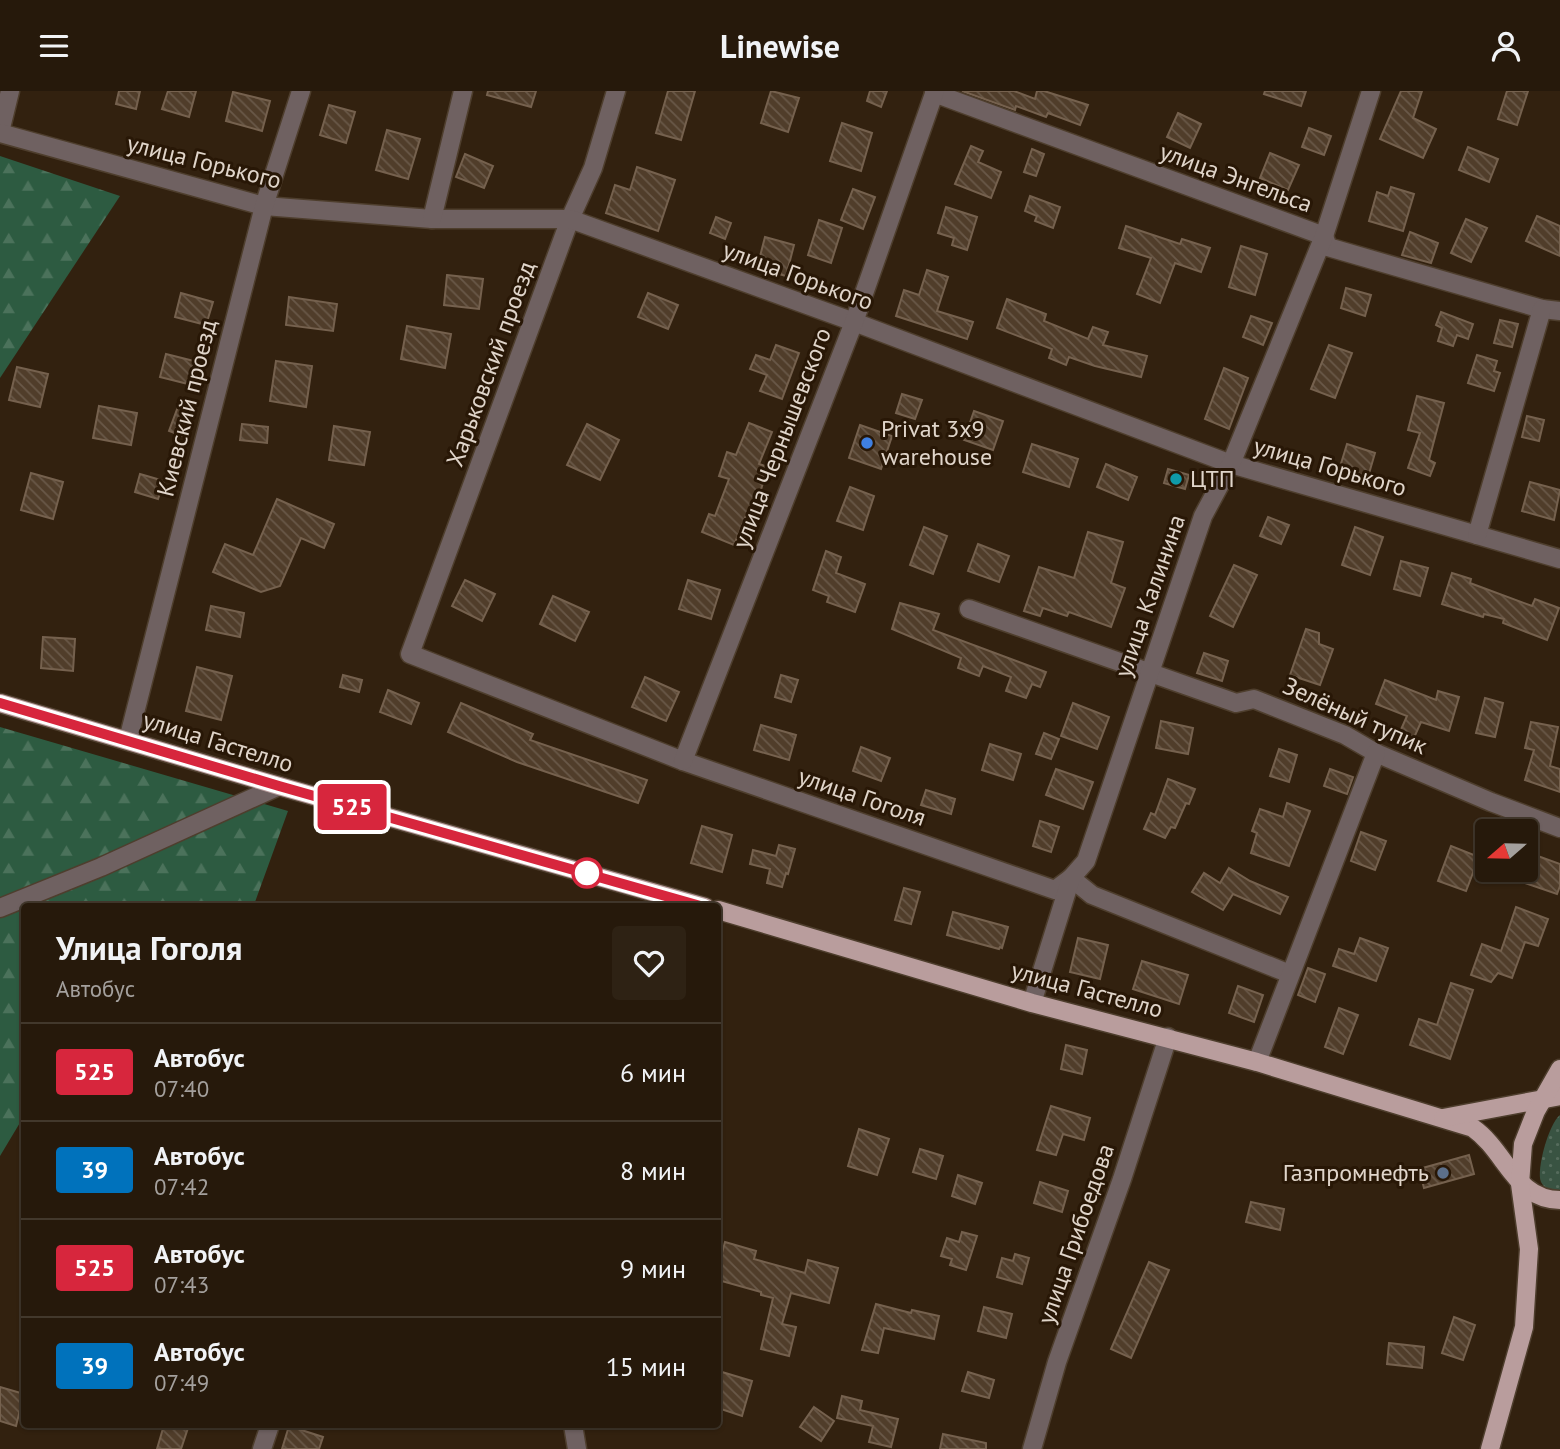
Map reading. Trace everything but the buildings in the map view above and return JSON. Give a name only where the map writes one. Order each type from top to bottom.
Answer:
[{"type":"main road","name":"улица Гастелло","points":[[0,703],[279,786],[691,903]]},
{"type":"main road","name":"улица Гастелло","points":[[721,911],[1032,1003],[1168,1037],[1443,1118],[1479,1132],[1520,1184]]},
{"type":"main road","points":[[1552,1097],[1560,1069]]},
{"type":"main road","points":[[1490,1449],[1524,1327],[1529,1249],[1520,1184],[1523,1144],[1536,1111],[1560,1087]]},
{"type":"main road","name":"улица Гастелло","points":[[1443,1118],[1552,1097]]},
{"type":"main road","points":[[1520,1184],[1542,1198],[1560,1200]]},
{"type":"street","points":[[0,133],[10,91]]},
{"type":"street","name":"Киевский проезд","points":[[128,740],[264,206],[301,91]]},
{"type":"street","points":[[432,219],[463,91]]},
{"type":"street","name":"Харьковский проезд","points":[[410,654],[570,219],[593,168],[616,91]]},
{"type":"street","name":"улица Калинина","points":[[1032,1003],[1071,878],[1086,861],[1203,516],[1231,464],[1324,236],[1371,91]]},
{"type":"street","name":"улица Энгельса","points":[[935,92],[1324,236],[1328,247],[1551,310]]},
{"type":"street","name":"улица Чернышевского","points":[[684,761],[854,322],[935,92]]},
{"type":"street","name":"улица Горького","points":[[0,133],[264,206],[432,219],[570,219],[854,322],[1231,464],[1560,559]]},
{"type":"street","points":[[1477,535],[1551,310]]},
{"type":"street","name":"Зелёный тупик","points":[[969,609],[1236,703],[1254,699],[1345,735],[1376,753],[1491,802],[1560,828]]},
{"type":"street","name":"улица Гоголя","points":[[410,654],[684,761],[1055,890],[1071,878]]},
{"type":"street","points":[[1257,1062],[1376,753]]},
{"type":"street","points":[[0,908],[101,867],[279,786]]},
{"type":"street","points":[[1071,878],[1092,895],[1290,974]]},
{"type":"street","name":"улица Грибоедова","points":[[1032,1449],[1056,1362],[1122,1178],[1168,1037]]},
{"type":"street","points":[[262,1449],[269,1428]]},
{"type":"street","points":[[574,1428],[577,1449]]},
{"type":"green space","points":[[0,156],[120,196],[0,378]]},
{"type":"green space","points":[[0,727],[288,811],[254,903],[21,903],[21,1121],[0,1156]]},
{"type":"green space","points":[[1560,1115],[1560,1193],[1545,1187],[1540,1176],[1548,1137]]},
{"type":"bus line","name":"525","points":[[0,703],[690,903]]},
{"type":"place","name":"Privat 3x9 warehouse","points":[[867,443]]},
{"type":"place","name":"ЦТП","points":[[1176,479]]},
{"type":"place","name":"Газпромнефть","points":[[1443,1173]]}]
